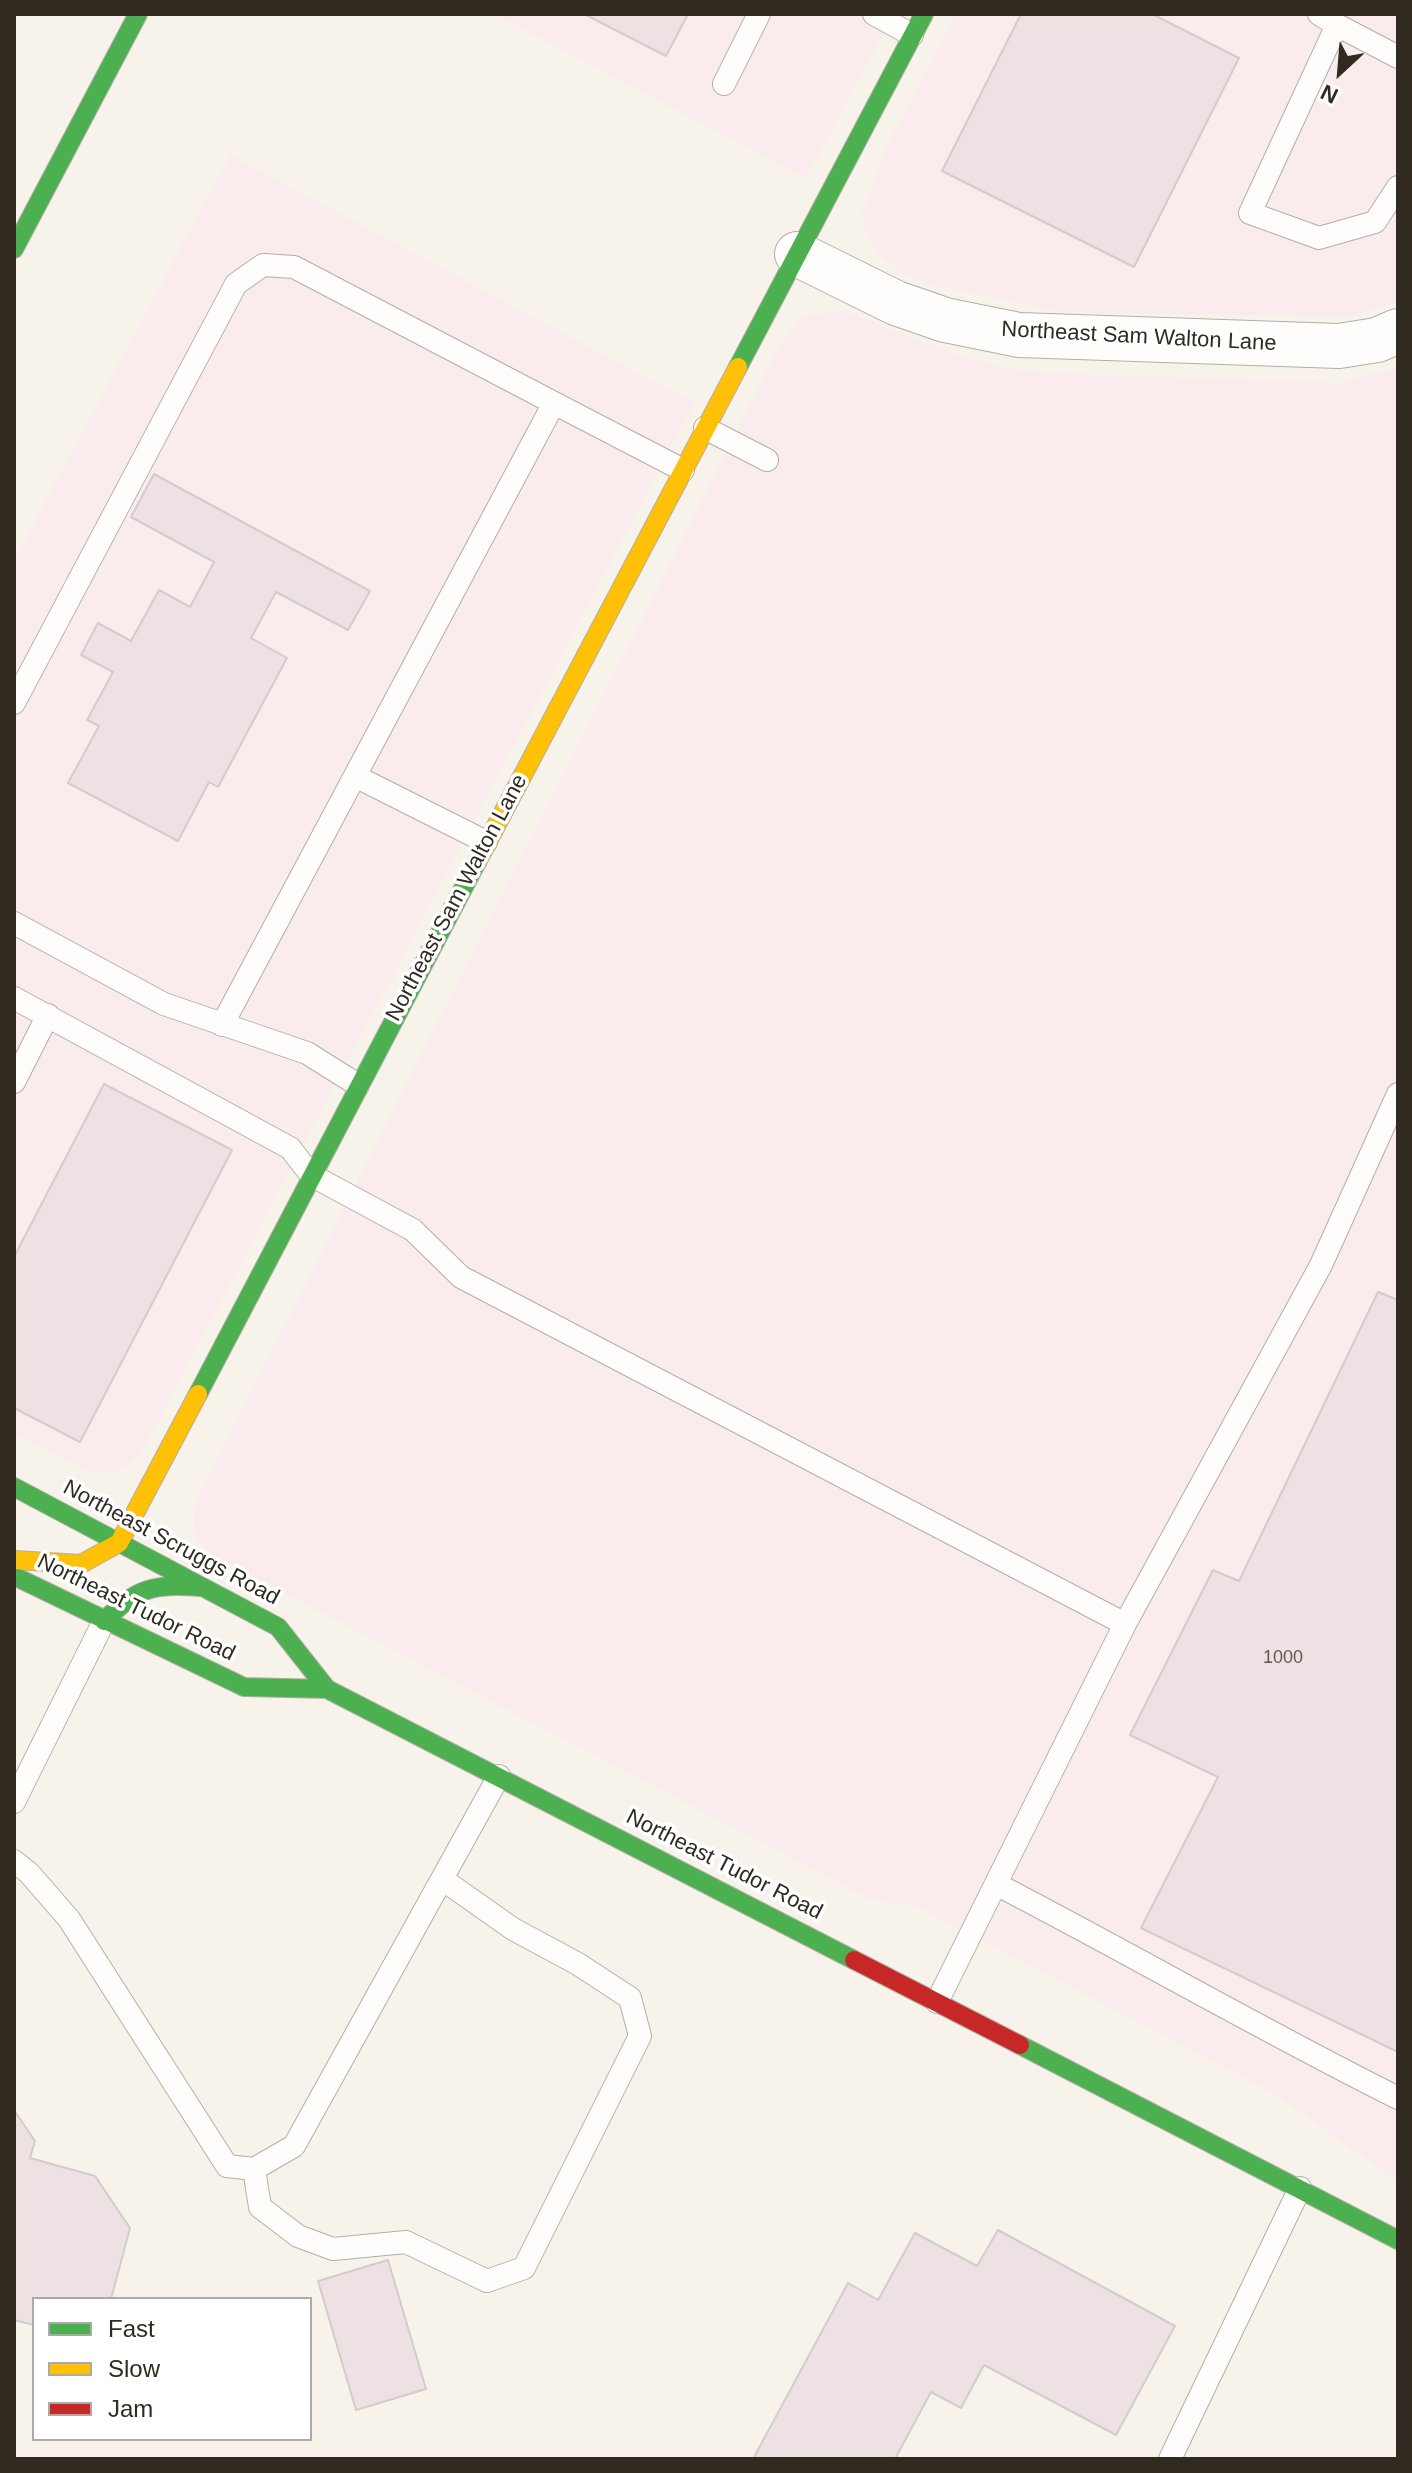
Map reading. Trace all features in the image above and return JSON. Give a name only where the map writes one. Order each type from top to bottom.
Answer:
[{"type":"street","points":[[14,249],[138,14]]},
{"type":"street","name":"Northeast Sam Walton Lane","points":[[119,1543],[924,14]]},
{"type":"street","name":"Northeast Sam Walton Lane","points":[[797,254],[896,303],[945,320],[1019,335],[1339,346],[1377,340],[1398,331]]},
{"type":"street","name":"Northeast Scruggs Road","points":[[14,1487],[278,1627],[327,1689]]},
{"type":"street","points":[[14,1560],[81,1564],[119,1543]]},
{"type":"street","name":"Northeast Tudor Road","points":[[14,1576],[244,1687],[327,1689],[1398,2240]]},
{"type":"street","points":[[104,1621],[133,1592],[156,1584],[203,1587]]},
{"type":"lane","points":[[724,84],[759,14]]},
{"type":"lane","points":[[874,14],[912,35]]},
{"type":"lane","points":[[1398,57],[1328,20],[1250,213],[1319,238],[1375,222],[1398,187]]},
{"type":"lane","points":[[14,703],[236,284],[263,265],[294,267],[683,470]]},
{"type":"lane","points":[[222,1025],[554,403]]},
{"type":"lane","points":[[705,428],[767,460]]},
{"type":"lane","points":[[355,776],[486,842]]},
{"type":"lane","points":[[14,923],[164,1004],[307,1053],[358,1085]]},
{"type":"lane","points":[[14,998],[290,1148],[311,1175],[413,1230],[461,1277],[1125,1624]]},
{"type":"lane","points":[[14,1082],[48,1015]]},
{"type":"lane","points":[[937,2002],[1125,1624],[1321,1265],[1398,1094]]},
{"type":"lane","points":[[14,1802],[104,1621]]},
{"type":"lane","points":[[14,1861],[29,1873],[69,1919],[227,2166],[254,2169],[294,2146],[499,1776]]},
{"type":"lane","points":[[254,2169],[260,2207],[298,2236],[333,2249],[406,2242],[487,2281],[524,2268],[640,2036],[630,1998],[578,1964],[513,1929],[442,1879]]},
{"type":"lane","points":[[996,1884],[1163,1970],[1270,2034],[1398,2098]]},
{"type":"lane","points":[[1170,2459],[1300,2188]]},
{"type":"shaded area","points":[[494,14],[894,14],[805,178]]},
{"type":"shaded area","points":[[956,14],[1398,14],[1398,302],[1348,317],[1062,312],[928,284],[898,270],[878,255],[865,230],[862,213],[883,155]]},
{"type":"shaded area","points":[[230,155],[694,403],[139,1456],[123,1469],[104,1473],[81,1468],[14,1433],[14,561]]},
{"type":"shaded area","points":[[842,310],[957,355],[1006,369],[1342,383],[1398,367],[1398,2182],[1278,2096],[918,1907],[870,1899],[219,1559],[198,1540],[193,1523],[197,1498],[784,338],[801,318]]},
{"type":"building","points":[[584,14],[688,14],[666,56]]},
{"type":"building","points":[[1021,14],[1152,14],[1239,58],[1134,267],[942,171]]},
{"type":"building","points":[[154,474],[370,591],[348,630],[276,592],[251,638],[287,658],[218,787],[209,782],[178,841],[68,783],[99,726],[87,720],[113,672],[81,655],[98,623],[131,641],[159,590],[190,607],[214,562],[131,517]]},
{"type":"building","points":[[104,1084],[232,1150],[80,1442],[14,1408],[14,1257]]},
{"type":"building","points":[[1378,1292],[1398,1300],[1398,2052],[1141,1928],[1218,1777],[1130,1735],[1213,1570],[1239,1581]]},
{"type":"building","points":[[14,2110],[35,2141],[30,2158],[95,2176],[130,2228],[112,2297],[32,2297],[32,2324],[14,2320]]},
{"type":"building","points":[[998,2230],[1175,2326],[1116,2435],[984,2365],[961,2408],[931,2392],[895,2459],[753,2459],[848,2283],[878,2300],[915,2233],[977,2266]]},
{"type":"building","points":[[388,2260],[426,2389],[356,2410],[318,2281]]},
{"type":"traffic: fast","points":[[14,249],[138,14]]},
{"type":"traffic: fast","points":[[738,367],[924,14]]},
{"type":"traffic: fast","points":[[198,1394],[477,862]]},
{"type":"traffic: fast","points":[[14,1487],[278,1627],[327,1689]]},
{"type":"traffic: fast","points":[[14,1576],[244,1687],[327,1689],[854,1960]]},
{"type":"traffic: fast","points":[[104,1621],[127,1601],[147,1590],[170,1586],[200,1587]]},
{"type":"traffic: fast","points":[[1020,2045],[1398,2240]]},
{"type":"traffic: slow","points":[[477,862],[738,367]]},
{"type":"traffic: slow","points":[[14,1560],[81,1564],[119,1543],[198,1394]]},
{"type":"traffic: jam","points":[[854,1960],[1020,2045]]}]
